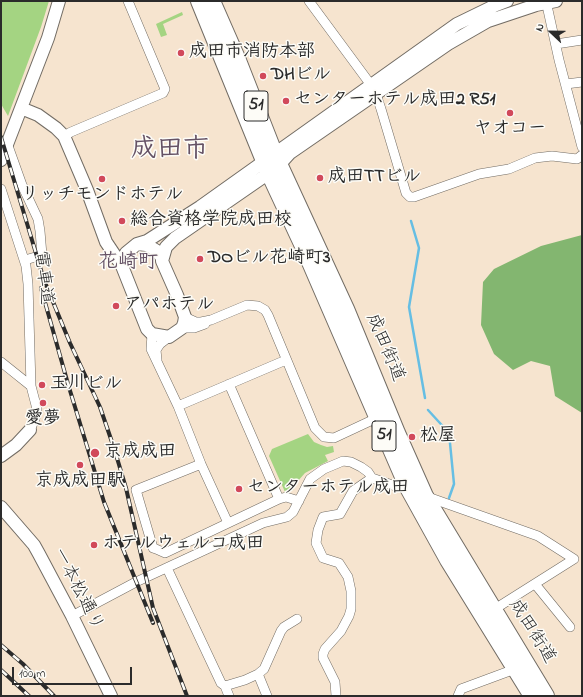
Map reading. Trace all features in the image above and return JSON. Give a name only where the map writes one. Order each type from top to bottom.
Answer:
[{"type":"highway","name":"成田街道","points":[[199,1],[272,164],[346,309],[407,486],[438,542],[546,696]]},
{"type":"highway","name":"成田街道","points":[[212,1],[237,58],[272,164]]},
{"type":"highway","name":"成田街道","points":[[383,415],[488,614],[515,669],[532,696]]},
{"type":"street","points":[[1,160],[48,38],[59,1]]},
{"type":"street","points":[[64,136],[163,93],[165,89],[128,1]]},
{"type":"street","points":[[309,1],[373,90],[406,193],[410,197],[414,197],[478,174],[509,169],[535,158],[552,156],[577,159],[582,156]]},
{"type":"street","points":[[162,258],[166,247],[175,238],[373,90],[457,24],[507,1]]},
{"type":"street","points":[[373,90],[488,21],[549,1],[556,44],[582,147]]},
{"type":"street","points":[[556,44],[582,40]]},
{"type":"street","points":[[566,84],[582,82]]},
{"type":"street","points":[[21,108],[38,115],[64,136],[88,190],[106,242],[122,266],[145,326],[152,334],[169,337]]},
{"type":"street","points":[[7,143],[22,185],[38,219],[40,231],[42,256],[24,260]]},
{"type":"street","points":[[106,242],[117,250],[123,252],[134,247],[272,164]]},
{"type":"street","name":"電車道","points":[[1,189],[24,260],[28,284],[31,386],[36,409],[35,419],[30,430],[16,445],[1,456]]},
{"type":"street","points":[[122,266],[124,256],[134,247],[146,245],[157,251],[162,258],[163,265],[172,283],[184,323]]},
{"type":"street","points":[[157,361],[156,350],[160,344],[184,323],[211,320],[247,305],[258,306],[265,310],[268,315],[315,428],[321,435],[328,438],[334,438],[383,415]]},
{"type":"street","points":[[152,334],[151,349],[178,406],[201,464],[228,523]]},
{"type":"street","points":[[178,406],[286,360]]},
{"type":"street","points":[[1,362],[31,386]]},
{"type":"street","points":[[229,384],[279,499]]},
{"type":"street","points":[[72,616],[136,582],[263,523],[287,517],[293,512],[310,479],[324,469],[343,461],[351,462],[360,467],[368,472],[372,478],[398,487],[407,486]]},
{"type":"street","points":[[201,464],[136,490],[153,548],[165,554],[279,499],[286,497],[299,501]]},
{"type":"street","points":[[336,696],[335,682],[323,654],[325,649],[341,631],[349,616],[352,609],[351,591],[348,577],[339,563],[322,558],[316,543],[318,530],[323,517],[340,514],[353,491],[372,478]]},
{"type":"street","points":[[425,496],[538,536],[578,560],[535,584],[488,614]]},
{"type":"street","name":"一本松通り","points":[[1,507],[34,545],[72,616],[111,696]]},
{"type":"street","points":[[167,568],[221,683],[225,686],[228,696]]},
{"type":"street","points":[[535,584],[570,627]]},
{"type":"street","points":[[225,686],[258,674],[264,669],[268,664],[281,631],[284,627],[297,619]]},
{"type":"street","points":[[458,696],[461,689],[515,669]]},
{"type":"street","points":[[258,674],[267,696]]},
{"type":"green space","points":[[1,1],[49,1],[8,116],[1,104]]},
{"type":"green space","points":[[182,12],[183,15],[163,24],[167,35],[161,37],[156,24]]},
{"type":"green space","points":[[582,235],[582,413],[555,396],[550,366],[531,361],[513,370],[494,354],[481,325],[483,282],[494,269],[541,246]]},
{"type":"green space","points":[[308,434],[314,442],[327,447],[333,446],[334,452],[325,455],[328,461],[305,473],[297,482],[293,490],[285,492],[269,456],[272,449]]},
{"type":"waterway","points":[[411,221],[419,248],[409,307],[425,398]]},
{"type":"waterway","points":[[428,410],[449,433],[454,484],[449,498]]},
{"type":"railway","points":[[1,137],[44,280],[70,343],[100,407],[114,448],[126,488],[153,608],[187,696]]},
{"type":"railway","points":[[41,288],[68,384],[104,502],[153,623]]},
{"type":"railway","points":[[1,645],[23,664],[54,696]]},
{"type":"railway","points":[[1,670],[29,696]]},
{"type":"place","name":"成田市消防本部","points":[[181,53]]},
{"type":"place","name":"DHビル","points":[[263,76]]},
{"type":"place","name":"センターホテル成田2 R51","points":[[286,101]]},
{"type":"place","name":"ヤオコー","points":[[510,113]]},
{"type":"place","name":"成田TTビル","points":[[320,178]]},
{"type":"place","name":"リッチモンドホテル","points":[[102,179]]},
{"type":"place","name":"総合資格学院成田校","points":[[122,221]]},
{"type":"place","name":"DOビル花崎町3","points":[[200,259]]},
{"type":"place","name":"アパホテル","points":[[116,306]]},
{"type":"place","name":"玉川ビル","points":[[42,385]]},
{"type":"place","name":"愛夢","points":[[43,403]]},
{"type":"place","name":"松屋","points":[[412,437]]},
{"type":"place","name":"京成成田","points":[[95,453]]},
{"type":"place","name":"京成成田駅","points":[[80,465]]},
{"type":"place","name":"センターホテル成田","points":[[239,489]]},
{"type":"place","name":"ホテルウェルコ成田","points":[[94,545]]},
{"type":"district","name":"成田市","points":[[170,152]]},
{"type":"district","name":"花崎町","points":[[128,264]]}]
